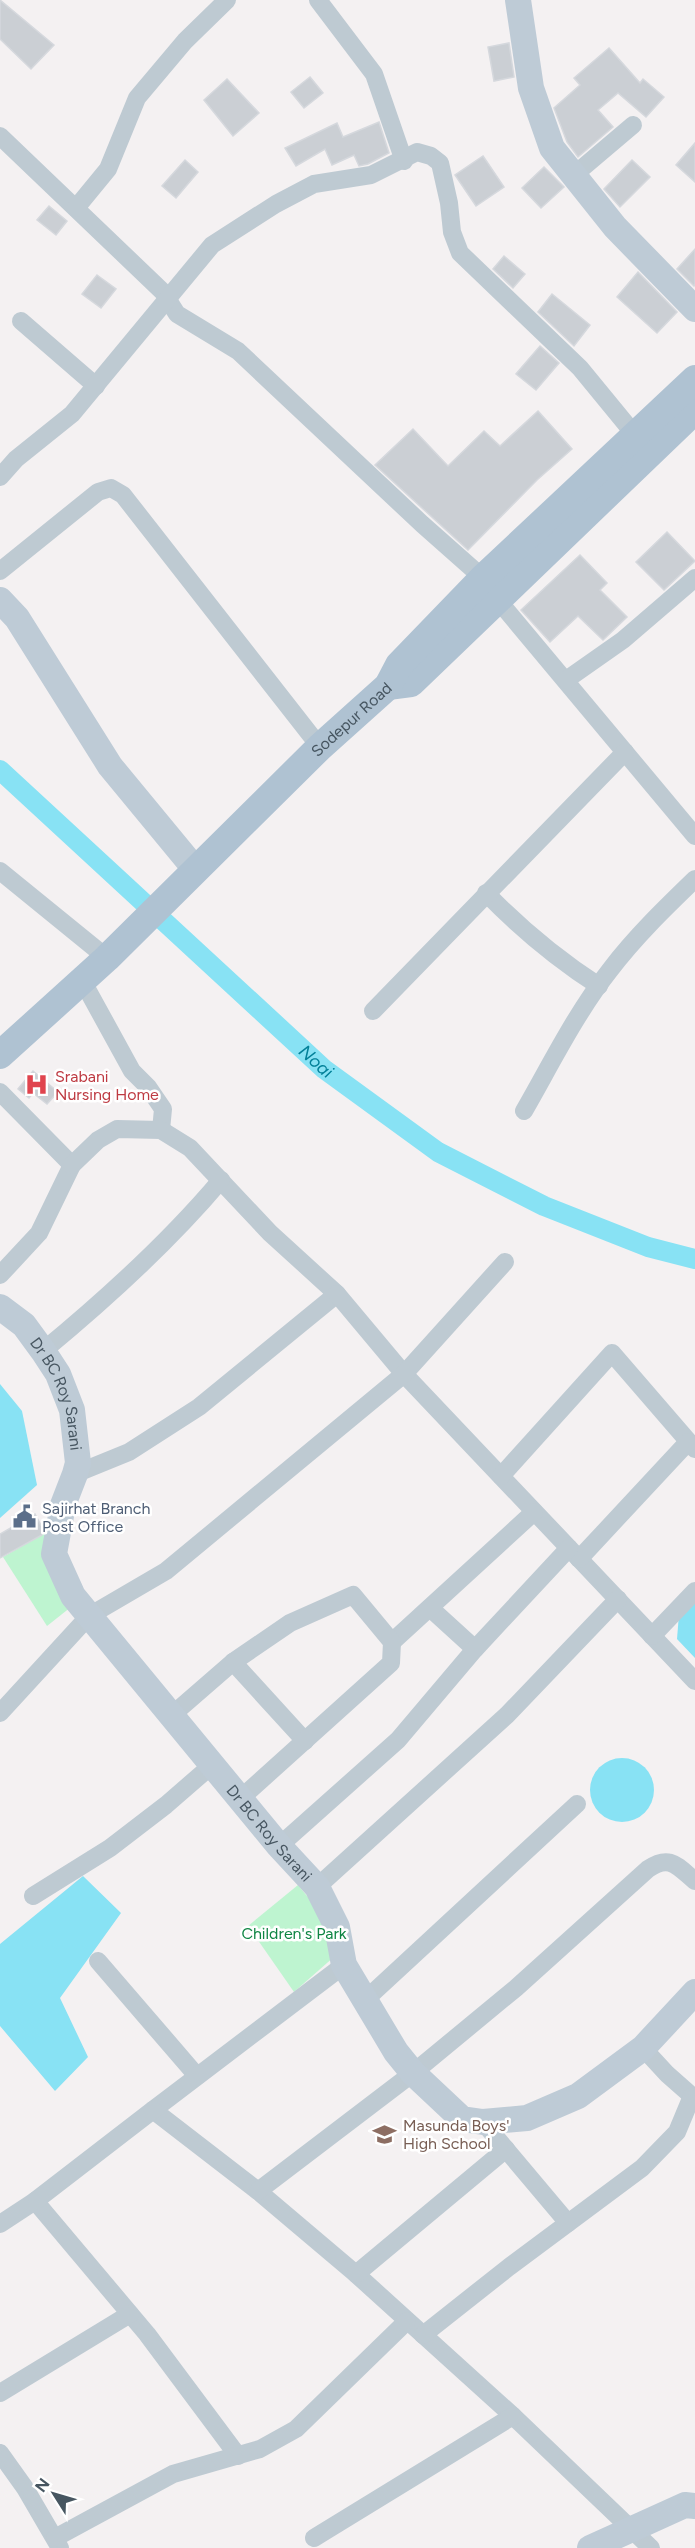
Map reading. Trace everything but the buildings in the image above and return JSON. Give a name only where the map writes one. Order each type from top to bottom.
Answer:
[{"type":"main road","name":"Sodepur Road","points":[[0,1055],[116,948],[320,747],[388,686],[399,665],[490,588],[635,435],[695,379]]},
{"type":"main road","points":[[490,588],[695,410]]},
{"type":"street","points":[[76,208],[108,169],[137,98],[185,41],[227,0]]},
{"type":"street","points":[[318,0],[374,75],[404,161]]},
{"type":"street","points":[[518,0],[531,88],[552,148],[615,226],[695,309]]},
{"type":"street","points":[[574,175],[633,125]]},
{"type":"street","points":[[0,136],[168,300],[177,314],[238,351],[490,588],[625,752],[688,815],[695,836]]},
{"type":"street","points":[[0,477],[16,459],[72,414],[212,245],[276,204],[314,184],[371,175],[404,161],[417,152],[431,156],[440,163],[452,232],[460,253],[580,368],[635,435]]},
{"type":"street","points":[[21,321],[96,386]]},
{"type":"street","points":[[0,571],[98,492],[111,488],[123,495],[320,747]]},
{"type":"street","points":[[566,680],[622,640],[695,578]]},
{"type":"street","points":[[0,600],[18,618],[110,766],[189,876]]},
{"type":"street","points":[[373,1011],[625,752]]},
{"type":"street","points":[[0,871],[116,948]]},
{"type":"street","points":[[524,1111],[599,986],[637,938],[695,879]]},
{"type":"street","points":[[486,893],[524,932],[558,959],[599,986]]},
{"type":"street","points":[[82,980],[132,1071],[148,1087],[163,1109],[161,1130]]},
{"type":"street","points":[[0,1092],[72,1165]]},
{"type":"street","points":[[0,1275],[39,1233],[72,1165],[98,1140],[117,1129],[161,1130],[190,1148],[270,1233],[337,1294],[404,1374],[695,1681]]},
{"type":"street","points":[[43,1351],[124,1280],[191,1216],[221,1180]]},
{"type":"street","points":[[0,1713],[89,1616],[166,1572],[404,1374],[505,1262]]},
{"type":"street","points":[[75,1474],[129,1452],[199,1407],[337,1294]]},
{"type":"street","name":"Dr BC Roy Sarani","points":[[0,1307],[24,1325],[43,1351],[58,1374],[72,1410],[78,1462],[63,1504],[54,1554],[73,1596],[279,1846],[317,1887],[337,1927],[344,1965],[396,2052],[412,2073],[462,2119],[483,2122],[527,2118],[578,2096],[643,2048],[695,1992]]},
{"type":"street","points":[[279,1846],[398,1740],[475,1649],[574,1553],[691,1446],[612,1353],[501,1476]]},
{"type":"street","points":[[392,1642],[534,1512]]},
{"type":"street","points":[[652,1636],[695,1591]]},
{"type":"street","points":[[172,1715],[233,1662],[290,1623],[353,1595],[392,1642],[391,1663],[240,1799]]},
{"type":"street","points":[[317,1887],[507,1715],[618,1599]]},
{"type":"street","points":[[430,1608],[475,1649]]},
{"type":"street","points":[[233,1662],[305,1741]]},
{"type":"street","points":[[33,1896],[110,1848],[212,1766]]},
{"type":"street","points":[[364,2001],[577,1804]]},
{"type":"street","points":[[258,2191],[412,2073],[516,1988],[659,1861],[673,1863],[695,1881]]},
{"type":"street","points":[[98,1961],[197,2076]]},
{"type":"street","points":[[0,2224],[35,2201],[344,1965]]},
{"type":"street","points":[[423,2335],[642,2168],[662,2150],[676,2132],[694,2096],[667,2074],[643,2048]]},
{"type":"street","points":[[153,2110],[258,2191],[356,2274],[513,2416],[651,2548]]},
{"type":"street","points":[[483,2122],[568,2223]]},
{"type":"street","points":[[356,2274],[506,2149]]},
{"type":"street","points":[[35,2201],[130,2314],[238,2456]]},
{"type":"street","points":[[0,2392],[130,2314]]},
{"type":"street","points":[[0,2453],[25,2488],[57,2543],[173,2474],[260,2449],[296,2429],[407,2321]]},
{"type":"street","points":[[314,2538],[513,2416]]},
{"type":"street","points":[[590,2548],[685,2505],[695,2506]]},
{"type":"green space","points":[[45,1533],[76,1603],[47,1626],[3,1557]]},
{"type":"green space","name":"Children's Park","points":[[298,1885],[325,1918],[335,1956],[294,1992],[248,1926]]},
{"type":"water","points":[[0,1384],[22,1411],[37,1485],[0,1518]]},
{"type":"water","points":[[695,1601],[695,1658],[677,1639],[679,1614]]},
{"type":"water","points":[[622,1758],[645,1767],[654,1790],[645,1813],[622,1822],[599,1813],[590,1790],[599,1767]]},
{"type":"water","points":[[83,1876],[121,1913],[60,1998],[88,2057],[55,2091],[0,2026],[0,1944]]},
{"type":"waterway","name":"Noai","points":[[0,770],[324,1069],[438,1152],[544,1206],[648,1247],[695,1259]]},
{"type":"place","name":"Srabani Nursing Home","points":[[37,1085]]},
{"type":"place","name":"Sajirhat Branch Post Office","points":[[24,1517]]},
{"type":"place","name":"Masunda Boys' High School","points":[[385,2134]]}]
